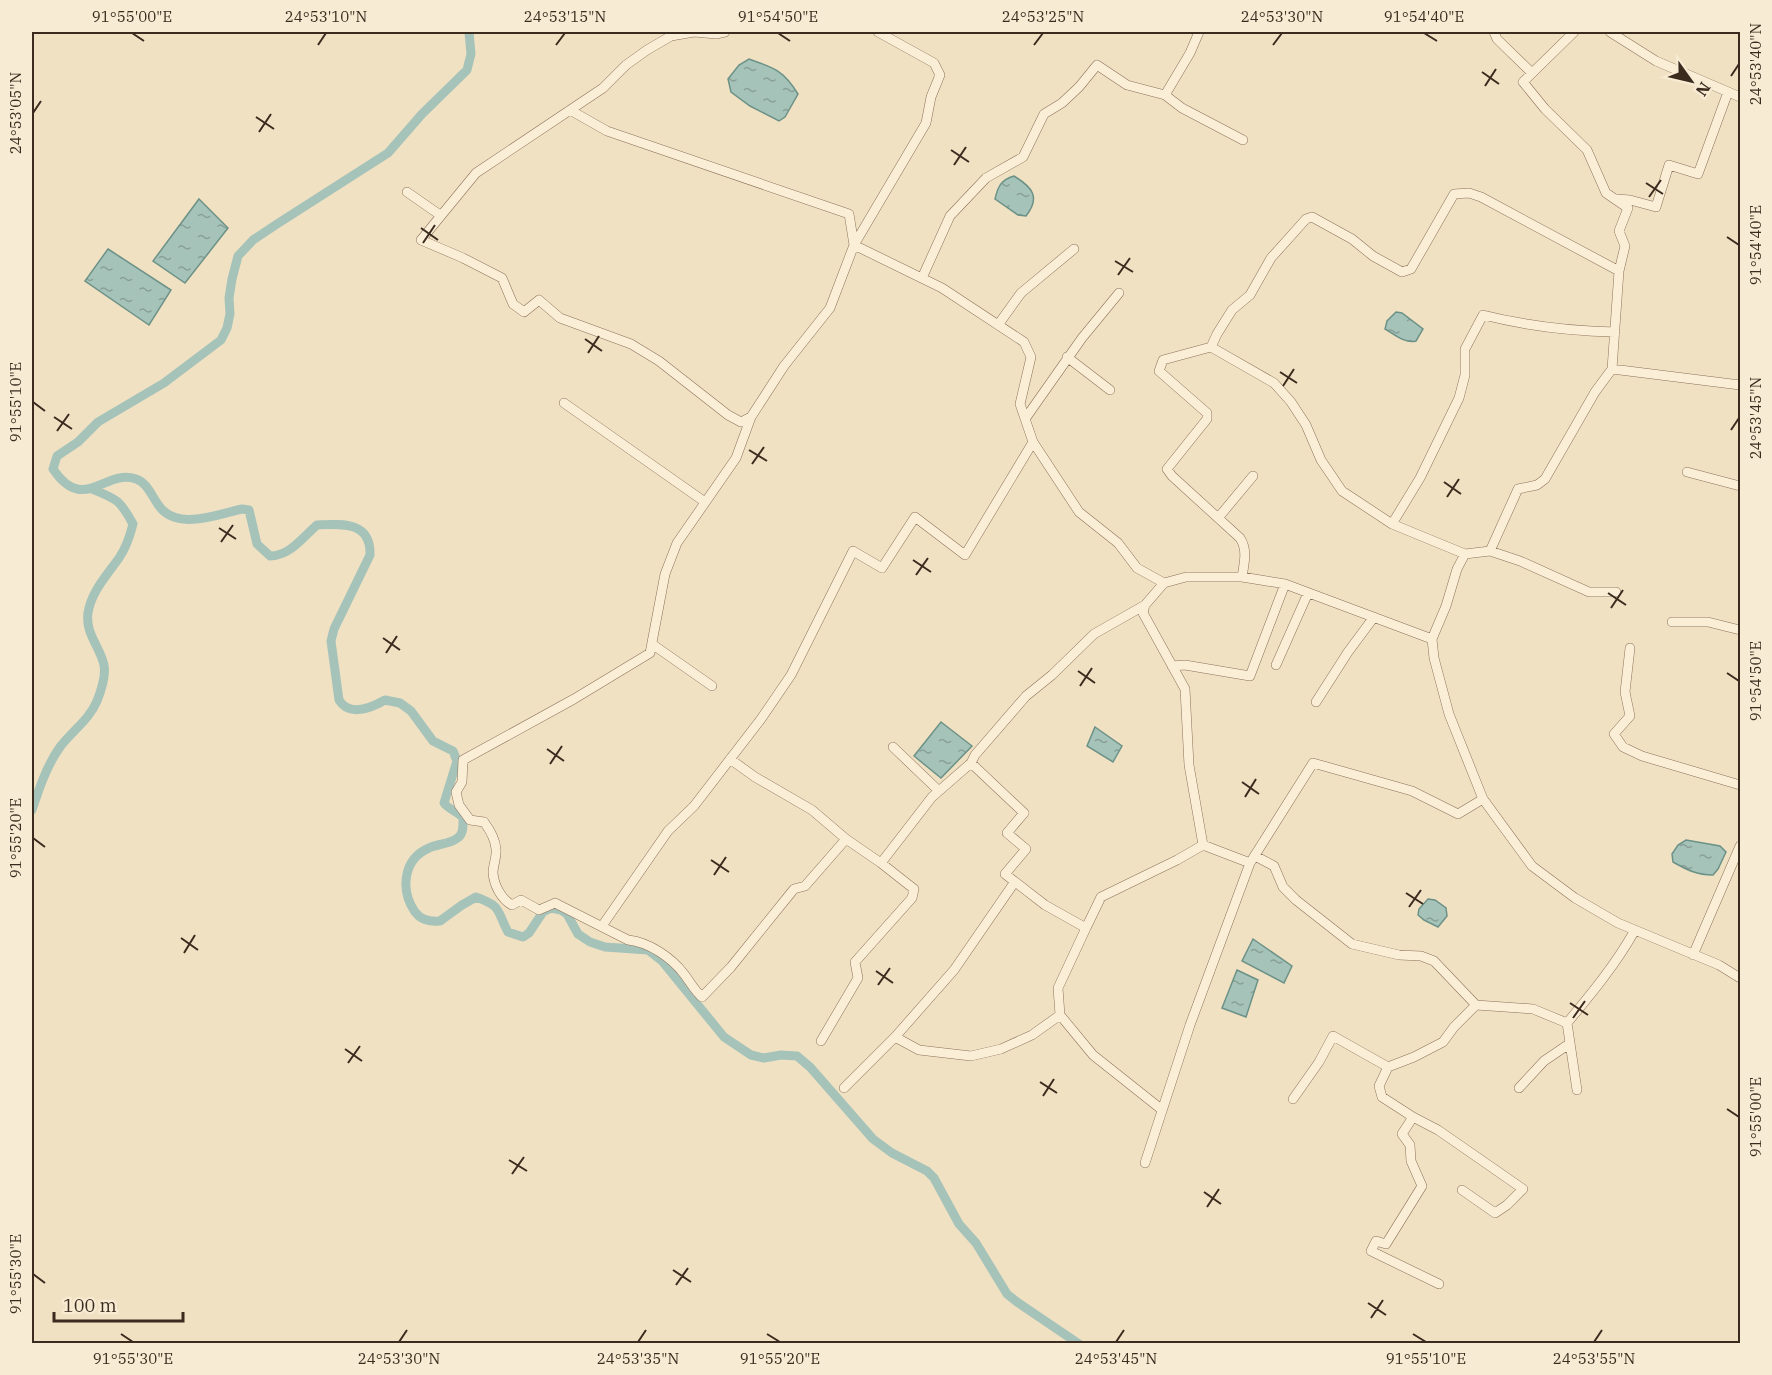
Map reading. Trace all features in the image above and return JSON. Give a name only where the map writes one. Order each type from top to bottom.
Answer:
[{"type":"street","points":[[725,32],[716,34],[693,32],[671,36],[647,50],[626,65],[603,88],[476,173],[421,240],[502,278],[513,304],[524,312],[539,300],[560,318],[631,344],[650,355],[728,415],[741,422],[751,417]]},
{"type":"street","points":[[846,839],[805,886],[794,889],[731,967],[702,997],[693,989],[684,974],[659,952],[637,941],[628,940],[555,903],[539,910],[521,900],[512,905],[506,902],[497,890],[493,873],[497,852],[491,832],[484,822],[470,820],[459,805],[456,792],[462,782],[463,760],[574,699],[650,653],[665,574],[677,543],[736,458],[751,417],[783,366],[830,308],[854,245],[926,123],[931,97],[940,75],[934,63],[878,32]]},
{"type":"street","points":[[1165,95],[1190,53],[1199,32]]},
{"type":"street","points":[[1494,32],[1497,39],[1532,73]]},
{"type":"street","points":[[1490,551],[1518,489],[1537,485],[1545,479],[1595,392],[1612,369],[1619,271],[1625,246],[1619,231],[1628,208],[1606,193],[1587,150],[1545,109],[1523,82],[1574,32]]},
{"type":"street","points":[[1610,32],[1656,61],[1740,97]]},
{"type":"street","points":[[922,278],[950,216],[986,178],[1023,158],[1044,114],[1062,103],[1097,65],[1127,85],[1165,95],[1182,108],[1243,140]]},
{"type":"street","points":[[1615,199],[1630,200],[1656,207],[1670,165],[1698,174],[1728,92]]},
{"type":"street","points":[[570,110],[607,131],[849,214],[854,245]]},
{"type":"street","points":[[406,192],[441,215]]},
{"type":"street","points":[[1211,347],[1216,334],[1232,310],[1250,295],[1271,258],[1306,219],[1312,217],[1352,239],[1373,256],[1402,272],[1412,269],[1454,194],[1469,193],[1481,197],[1619,271]]},
{"type":"street","points":[[854,245],[942,288],[1024,342],[1030,357],[1020,404],[1033,442],[1079,512],[1118,543],[1137,568],[1164,583]]},
{"type":"street","points":[[998,324],[1021,293],[1074,249]]},
{"type":"street","points":[[1025,419],[1068,357],[1119,293]]},
{"type":"street","points":[[1392,524],[1420,478],[1459,398],[1465,375],[1465,349],[1483,315],[1522,325],[1583,332],[1615,332]]},
{"type":"street","points":[[1242,577],[1244,545],[1240,538],[1167,469],[1207,419],[1207,413],[1160,371],[1163,360],[1211,347],[1274,383],[1291,402],[1306,425],[1321,460],[1342,491],[1392,524],[1465,554],[1490,551],[1520,561],[1589,592],[1616,592]]},
{"type":"street","points":[[1068,357],[1110,390]]},
{"type":"street","points":[[1612,369],[1740,385]]},
{"type":"street","points":[[564,404],[705,502]]},
{"type":"street","points":[[602,926],[668,831],[694,806],[791,675],[853,551],[882,568],[915,518],[965,555],[1033,442]]},
{"type":"street","points":[[1687,472],[1740,486]]},
{"type":"street","points":[[1218,518],[1253,476]]},
{"type":"street","points":[[1465,554],[1457,569],[1446,606],[1432,639],[1434,658],[1449,714],[1483,799],[1532,866],[1575,898],[1635,930],[1719,965],[1740,978]]},
{"type":"street","points":[[881,863],[932,797],[971,763],[975,755],[1026,696],[1052,675],[1094,634],[1145,605],[1164,583],[1186,577],[1242,577],[1285,584],[1432,639]]},
{"type":"street","points":[[1172,666],[1185,665],[1250,676],[1285,584]]},
{"type":"street","points":[[1276,665],[1308,593]]},
{"type":"street","points":[[1145,605],[1143,613],[1146,620],[1185,689],[1189,765],[1203,845]]},
{"type":"street","points":[[1316,702],[1374,617]]},
{"type":"street","points":[[1672,622],[1708,622],[1740,630]]},
{"type":"street","points":[[652,645],[712,686]]},
{"type":"street","points":[[1630,648],[1625,692],[1630,716],[1614,734],[1623,747],[1663,764],[1740,785]]},
{"type":"street","points":[[893,747],[939,791]]},
{"type":"street","points":[[730,759],[754,777],[812,810],[846,839],[914,889],[912,898],[855,962],[858,978],[821,1041]]},
{"type":"street","points":[[971,763],[1024,813],[1007,833],[1026,849],[1005,874],[1045,905],[1086,928]]},
{"type":"street","points":[[1145,1163],[1190,1025],[1252,860],[1313,763],[1412,791],[1458,814],[1483,799]]},
{"type":"street","points":[[1161,1109],[1093,1055],[1060,1016],[1058,988],[1101,897],[1203,845],[1274,866],[1283,886],[1296,900],[1352,944],[1399,955],[1421,956],[1434,961],[1476,1005],[1533,1009],[1567,1023]]},
{"type":"street","points":[[1693,955],[1740,846]]},
{"type":"street","points":[[844,1088],[895,1037],[954,970],[1014,883]]},
{"type":"street","points":[[1577,1090],[1567,1023],[1599,984],[1635,930]]},
{"type":"street","points":[[1462,1190],[1495,1213],[1523,1189],[1438,1130],[1382,1097],[1379,1086],[1388,1067],[1443,1042],[1476,1005]]},
{"type":"street","points":[[895,1037],[919,1050],[970,1056],[1002,1049],[1032,1035],[1060,1016]]},
{"type":"street","points":[[1293,1099],[1319,1062],[1333,1036],[1388,1067]]},
{"type":"street","points":[[1520,1088],[1544,1061],[1569,1044]]},
{"type":"street","points":[[1413,1117],[1402,1134],[1410,1145],[1411,1161],[1422,1186],[1386,1244],[1376,1241],[1371,1251],[1439,1284]]},
{"type":"water","points":[[749,59],[778,71],[798,94],[785,117],[779,121],[750,106],[731,92],[728,79],[739,65]]},
{"type":"water","points":[[1014,176],[1030,188],[1034,198],[1026,216],[1018,215],[995,199],[1001,184]]},
{"type":"water","points":[[199,199],[228,228],[185,283],[153,261]]},
{"type":"water","points":[[108,249],[171,290],[149,325],[85,281]]},
{"type":"water","points":[[1396,312],[1402,313],[1423,329],[1416,341],[1404,340],[1385,329],[1387,321]]},
{"type":"water","points":[[941,722],[972,746],[941,778],[914,756]]},
{"type":"water","points":[[1095,727],[1122,746],[1113,762],[1087,746]]},
{"type":"water","points":[[1686,840],[1720,846],[1726,852],[1713,875],[1692,872],[1673,862],[1672,854],[1678,845]]},
{"type":"water","points":[[1428,899],[1435,900],[1446,908],[1447,916],[1438,927],[1418,915],[1419,909]]},
{"type":"water","points":[[1253,939],[1292,966],[1284,983],[1242,961]]},
{"type":"water","points":[[1237,970],[1258,980],[1246,1017],[1222,1008]]},
{"type":"waterway","points":[[469,32],[471,54],[467,70],[422,114],[388,153],[253,240],[238,256],[229,298],[230,314],[221,340],[164,383],[98,422],[78,442],[57,456],[53,469],[64,482],[75,488],[95,487],[125,477],[136,479],[145,486],[164,512],[174,517],[196,519],[242,509],[249,510],[257,544],[270,556],[284,553],[317,525],[345,525],[360,530],[366,536],[370,555],[334,629],[331,641],[339,700],[343,705],[354,710],[367,708],[385,700],[400,703],[411,711],[433,741],[453,751],[457,761],[444,803],[463,818],[463,830],[453,841],[420,853],[409,867],[407,894],[417,915],[426,920],[440,921],[476,897],[495,907],[508,932],[523,937],[529,933],[543,912],[551,908],[567,914],[578,934],[590,942],[605,947],[648,950],[662,961],[724,1037],[751,1055],[764,1058],[781,1055],[797,1056],[810,1067],[873,1139],[892,1153],[927,1171],[934,1178],[959,1224],[976,1243],[1007,1294],[1079,1344]]},
{"type":"waterway","points":[[32,810],[55,754],[90,714],[100,693],[104,679],[104,665],[89,627],[88,613],[96,591],[124,550],[133,524],[117,501],[92,489]]}]
